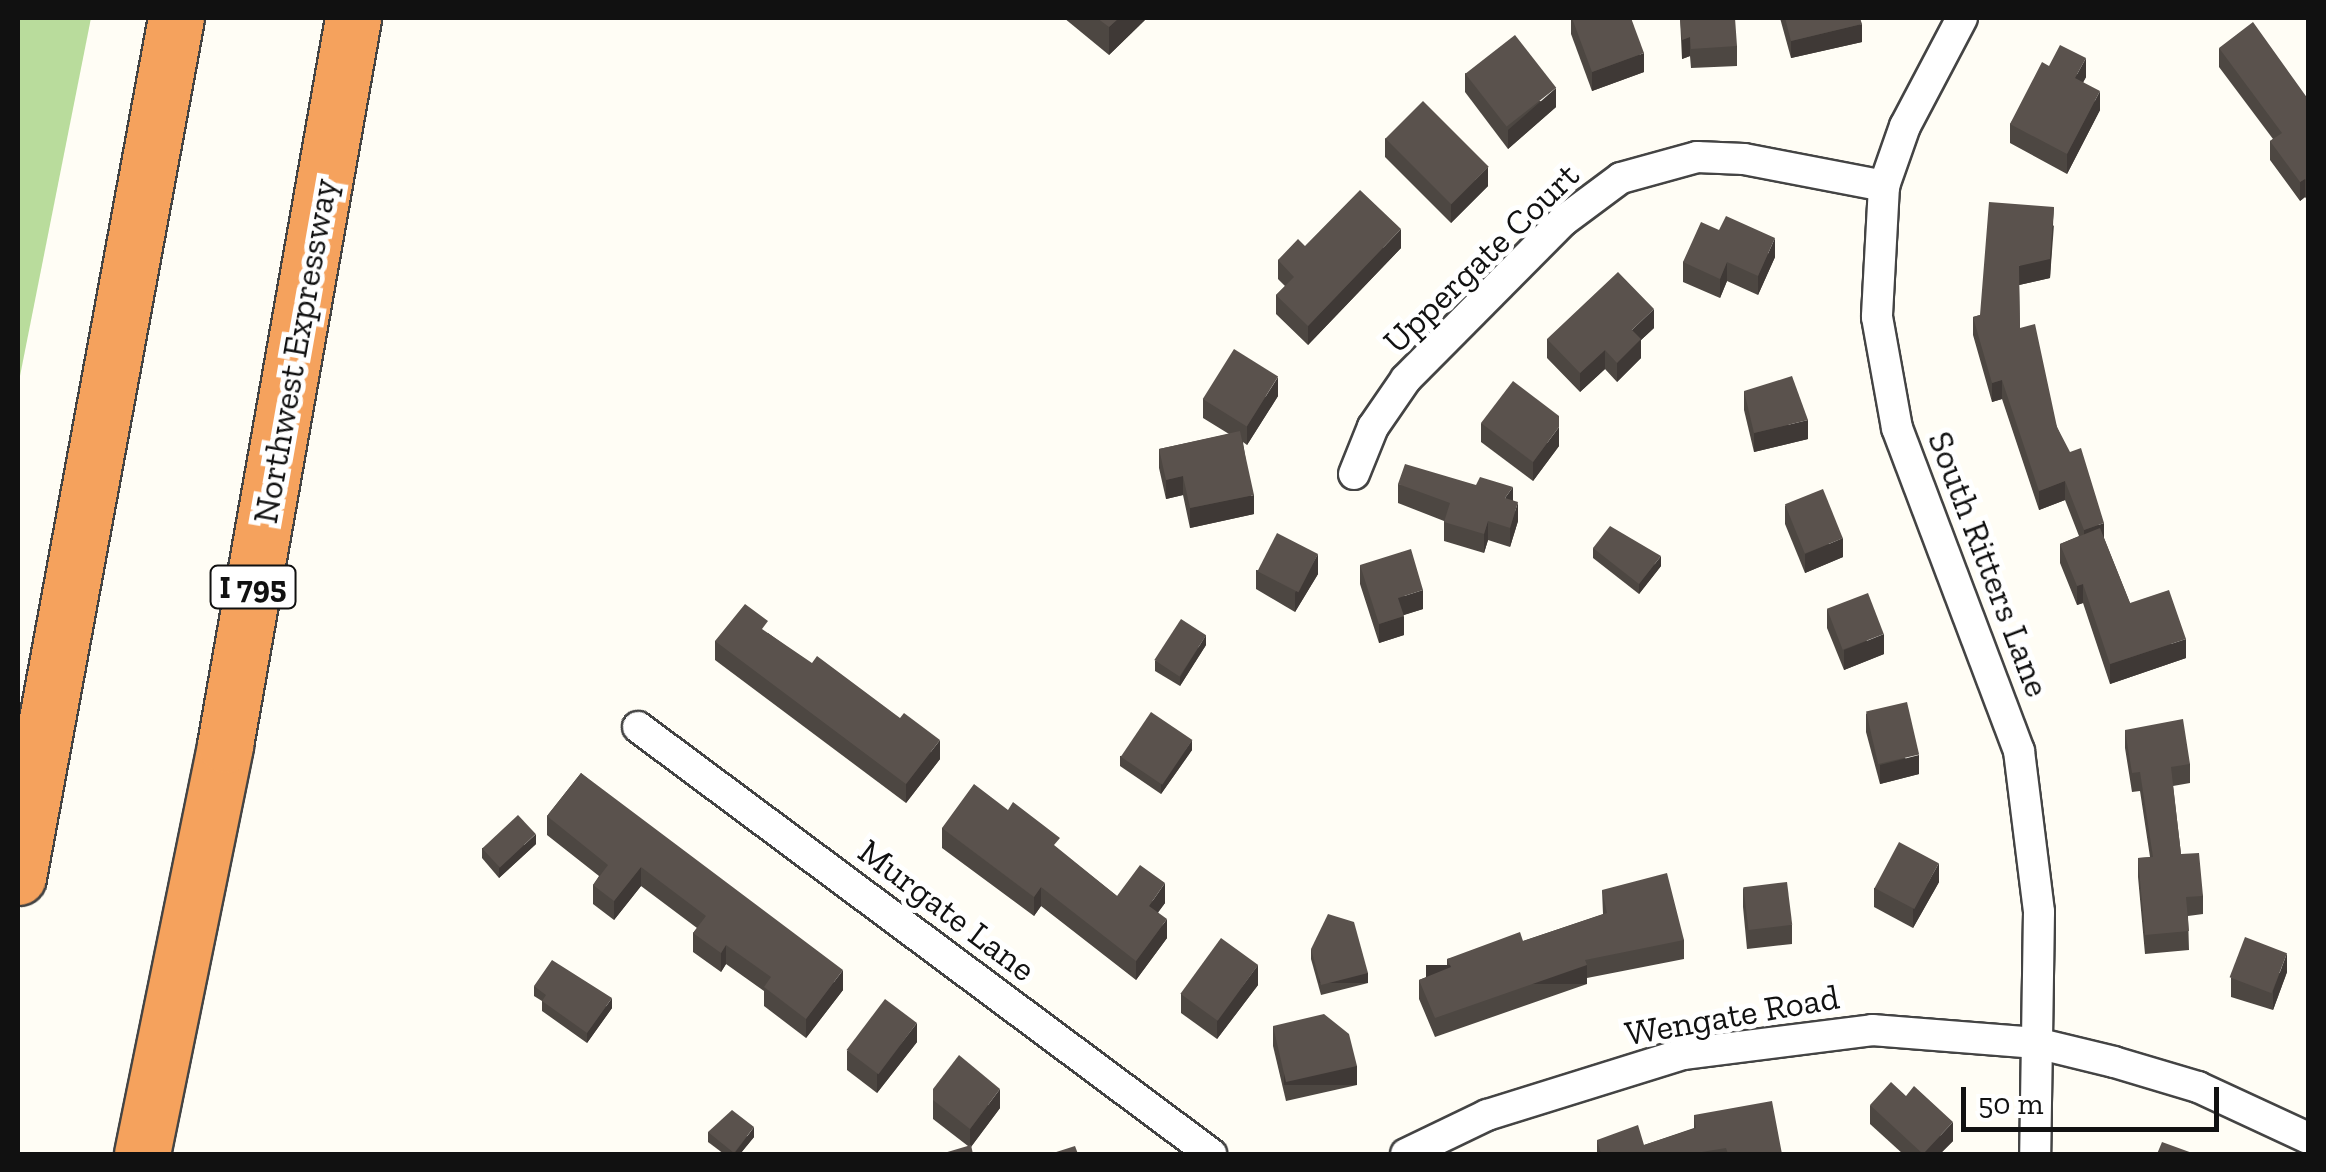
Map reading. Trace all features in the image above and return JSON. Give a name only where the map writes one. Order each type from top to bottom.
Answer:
[{"type":"highway","points":[[18,877],[176,18]]},
{"type":"highway","name":"Northwest Expressway","points":[[142,1154],[225,745],[353,18]]},
{"type":"highway","points":[[169,1154],[225,745]]},
{"type":"street","name":"South Ritters Lane","points":[[1962,18],[1905,126],[1884,186],[1881,366],[1916,487],[2019,751],[2035,854],[2035,1154]]},
{"type":"street","name":"Uppergate Court","points":[[1354,474],[1373,427],[1406,379],[1562,221],[1621,178],[1684,160],[1744,158],[1884,186]]},
{"type":"street","name":"Murgate Lane","points":[[638,726],[1212,1154]]},
{"type":"street","name":"Wengate Road","points":[[1406,1154],[1506,1108],[1700,1051],[1872,1030],[2036,1043],[2198,1087],[2308,1138]]},
{"type":"green space","points":[[18,18],[91,18],[18,386]]},
{"type":"building","points":[[1097,18],[1119,18],[1109,27]]},
{"type":"building","points":[[1572,18],[1631,18],[1644,53],[1592,72]]},
{"type":"building","points":[[1680,18],[1735,18],[1737,46],[1691,49],[1690,37],[1682,40]]},
{"type":"building","points":[[1785,18],[1860,18],[1862,24],[1791,41]]},
{"type":"building","points":[[2253,22],[2308,99],[2308,182],[2300,182],[2270,141],[2282,133],[2219,48]]},
{"type":"building","points":[[1515,35],[1556,88],[1507,127],[1465,74]]},
{"type":"building","points":[[2060,45],[2086,58],[2075,78],[2100,91],[2067,154],[2010,124],[2042,62],[2049,66]]},
{"type":"building","points":[[1423,101],[1489,167],[1451,204],[1386,138]]},
{"type":"building","points":[[1360,190],[1401,229],[1308,326],[1276,295],[1294,277],[1278,260],[1298,239],[1305,246]]},
{"type":"building","points":[[1989,202],[2054,207],[2050,259],[2019,266],[2020,328],[2035,324],[2057,427],[2070,452],[2081,448],[2104,523],[2084,530],[2065,481],[2039,491],[2002,380],[1992,383],[1973,317],[1980,315]]},
{"type":"building","points":[[1726,216],[1775,238],[1758,276],[1727,262],[1720,279],[1683,262],[1701,222],[1719,230]]},
{"type":"building","points":[[1618,272],[1654,309],[1632,330],[1641,339],[1617,363],[1605,350],[1580,373],[1547,339]]},
{"type":"building","points":[[1234,349],[1278,377],[1247,427],[1203,399]]},
{"type":"building","points":[[1792,376],[1808,420],[1754,433],[1744,391]]},
{"type":"building","points":[[1513,381],[1559,416],[1559,427],[1533,462],[1481,423]]},
{"type":"building","points":[[1240,431],[1254,495],[1190,508],[1183,476],[1166,480],[1159,449]]},
{"type":"building","points":[[1405,464],[1476,485],[1480,477],[1513,487],[1505,498],[1518,502],[1510,528],[1488,521],[1484,534],[1444,522],[1450,503],[1398,484]]},
{"type":"building","points":[[1823,489],[1843,538],[1805,553],[1785,504]]},
{"type":"building","points":[[1610,526],[1661,556],[1639,584],[1593,548]]},
{"type":"building","points":[[2100,528],[2130,603],[2169,590],[2186,639],[2110,664],[2083,584],[2077,586],[2060,544]]},
{"type":"building","points":[[1277,533],[1318,554],[1298,592],[1257,571]]},
{"type":"building","points":[[1411,549],[1423,590],[1398,598],[1404,616],[1379,624],[1360,565]]},
{"type":"building","points":[[1868,593],[1884,634],[1843,650],[1827,609]]},
{"type":"building","points":[[745,604],[768,621],[762,629],[812,663],[817,656],[900,718],[904,713],[940,740],[906,784],[715,641]]},
{"type":"building","points":[[1181,619],[1206,635],[1179,676],[1154,660]]},
{"type":"building","points":[[1907,702],[1919,755],[1878,764],[1866,711]]},
{"type":"building","points":[[1151,712],[1192,740],[1162,785],[1121,757]]},
{"type":"building","points":[[2183,719],[2190,764],[2171,767],[2181,854],[2199,853],[2203,896],[2186,897],[2189,931],[2145,935],[2138,858],[2153,857],[2140,772],[2132,773],[2125,730]]},
{"type":"building","points":[[581,773],[843,970],[806,1019],[764,987],[771,977],[726,945],[721,953],[693,933],[706,916],[641,867],[614,901],[593,885],[608,865],[547,816]]},
{"type":"building","points":[[974,784],[1008,810],[1013,802],[1060,838],[1054,845],[1117,896],[1140,865],[1165,883],[1149,906],[1167,919],[1136,961],[1041,887],[1034,897],[942,828]]},
{"type":"building","points":[[518,815],[536,834],[500,867],[482,848]]},
{"type":"building","points":[[1899,842],[1939,863],[1914,909],[1875,888]]},
{"type":"building","points":[[1667,873],[1684,940],[1585,960],[1587,965],[1435,1018],[1419,980],[1451,967],[1447,959],[1520,932],[1523,941],[1607,913],[1602,890]]},
{"type":"building","points":[[1787,882],[1792,925],[1749,930],[1743,887]]},
{"type":"building","points":[[1328,914],[1354,922],[1368,973],[1321,985],[1311,949]]},
{"type":"building","points":[[2245,937],[2287,953],[2272,993],[2230,977]]},
{"type":"building","points":[[1221,938],[1258,965],[1218,1021],[1180,994]]},
{"type":"building","points":[[552,960],[612,998],[587,1033],[542,1001],[546,995],[534,986]]},
{"type":"building","points":[[885,999],[917,1023],[878,1074],[846,1050]]},
{"type":"building","points":[[1324,1014],[1349,1034],[1357,1066],[1286,1082],[1273,1026]]},
{"type":"building","points":[[959,1055],[1000,1089],[970,1129],[933,1100],[933,1089]]},
{"type":"building","points":[[1891,1082],[1906,1096],[1914,1086],[1953,1122],[1923,1154],[1870,1105]]},
{"type":"building","points":[[1772,1101],[1782,1154],[1728,1154],[1726,1148],[1690,1154],[1601,1154],[1597,1140],[1638,1125],[1644,1145],[1696,1128],[1694,1115]]},
{"type":"building","points":[[732,1110],[754,1127],[734,1153],[708,1132]]},
{"type":"building","points":[[2162,1142],[2195,1154],[2157,1154]]},
{"type":"building","points":[[971,1145],[973,1154],[944,1154],[944,1153]]},
{"type":"building","points":[[1075,1146],[1078,1154],[1050,1154]]}]
